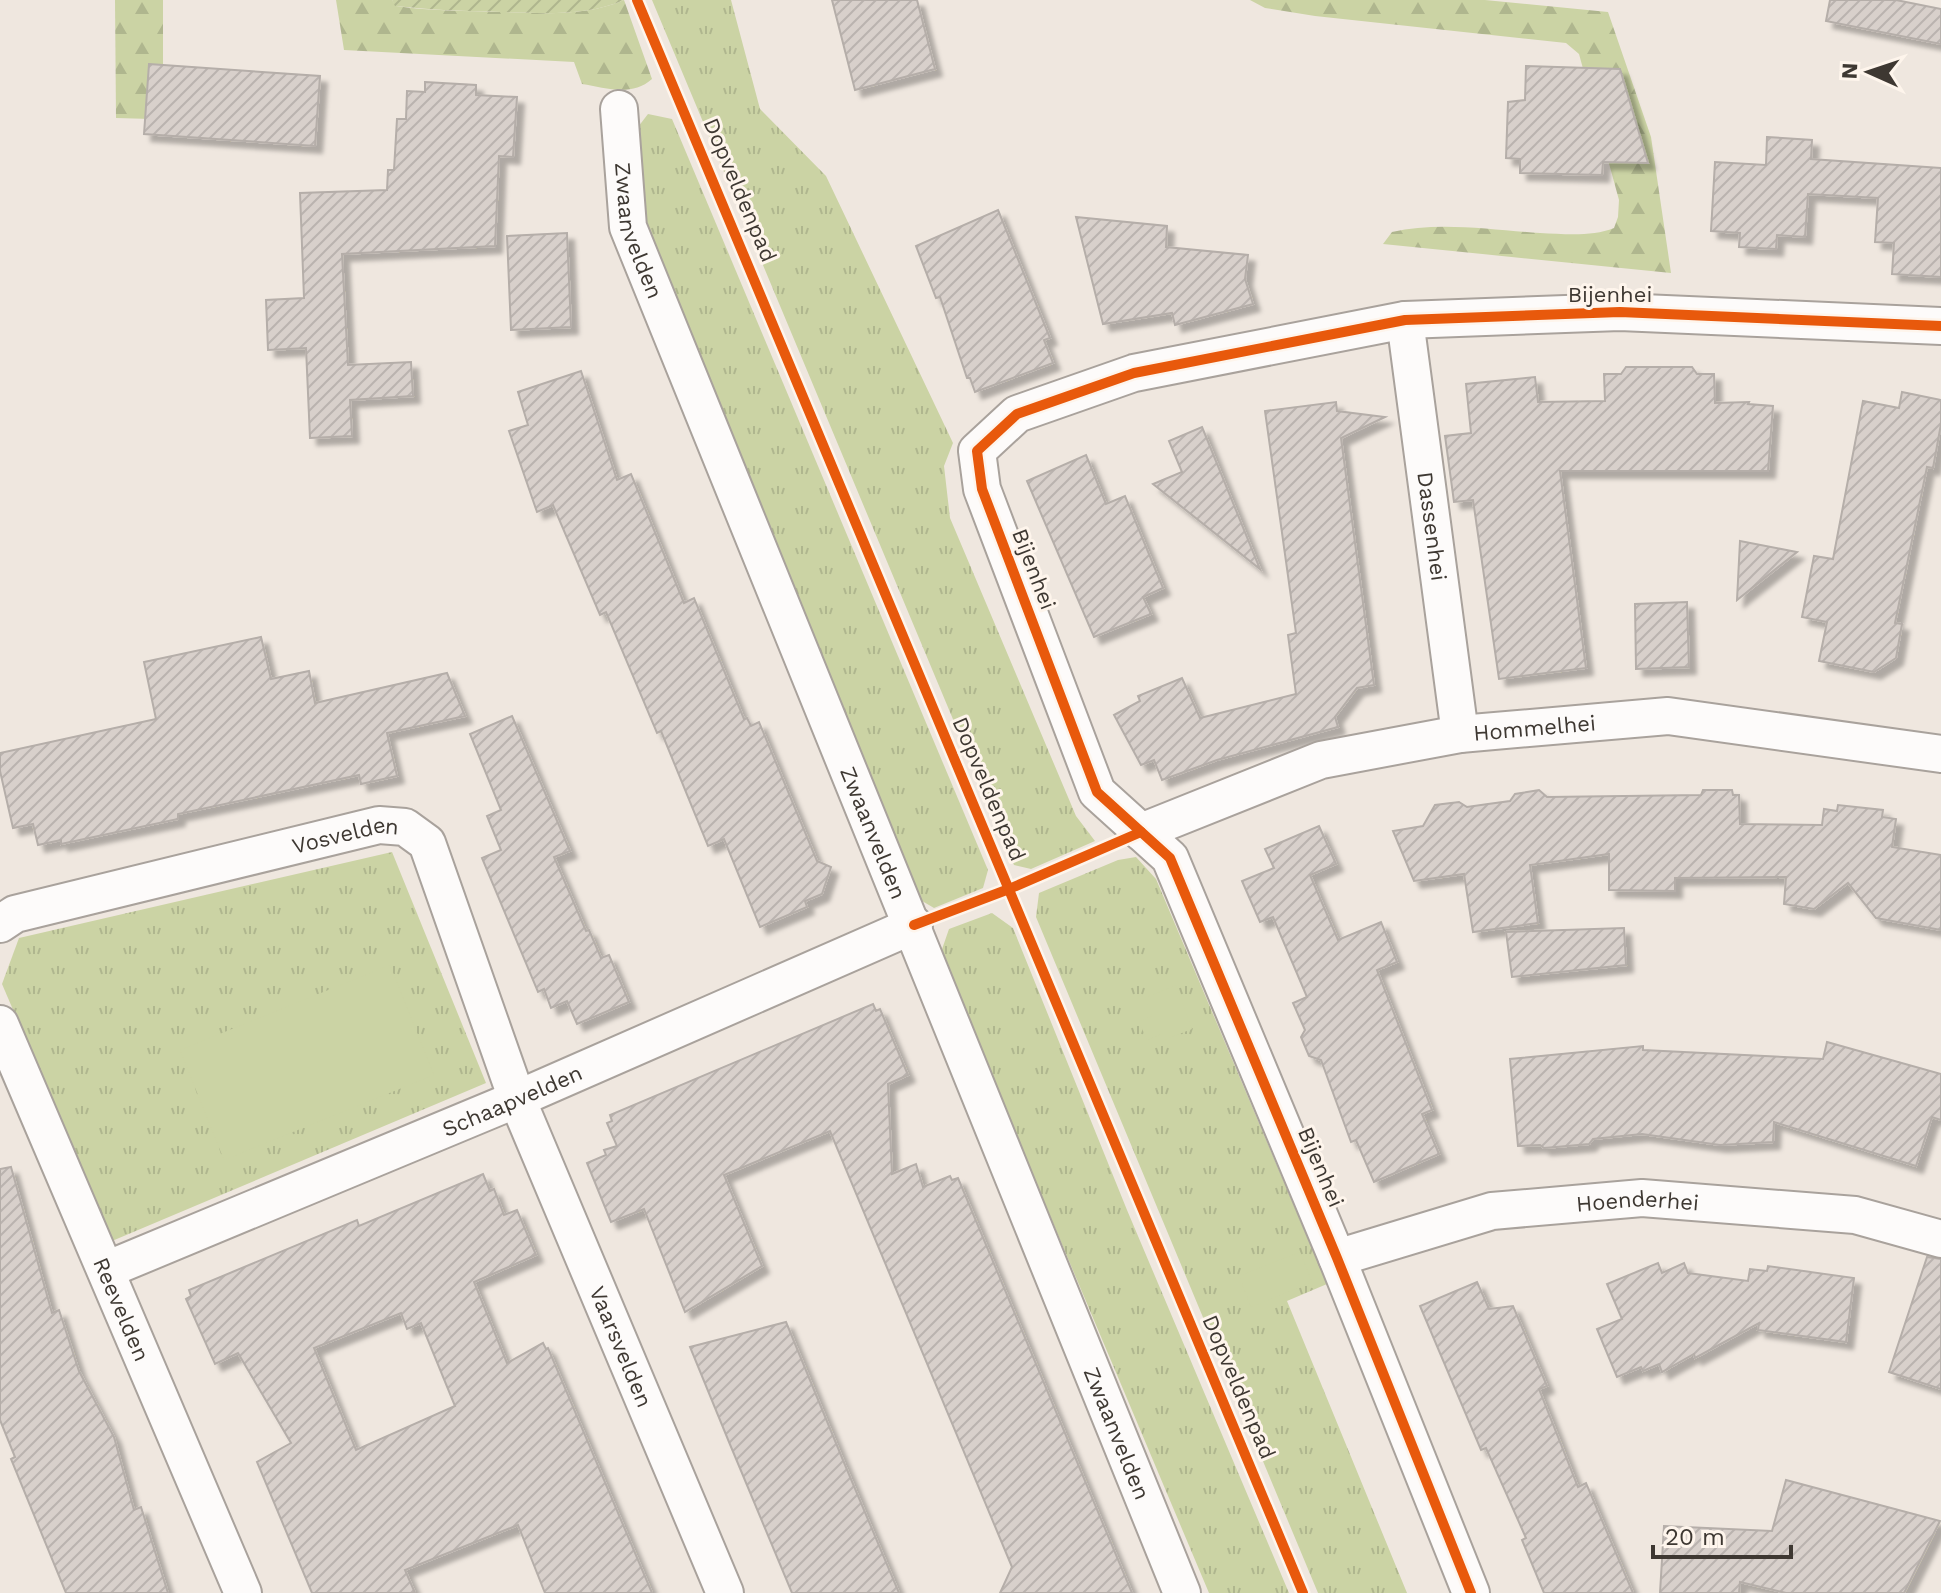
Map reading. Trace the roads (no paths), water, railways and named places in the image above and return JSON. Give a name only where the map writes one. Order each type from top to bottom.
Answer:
[{"type":"street","name":"Zwaanvelden","points":[[619,109],[628,227],[914,925],[1182,1593]]},
{"type":"street","name":"Bijenhei","points":[[1471,1593],[1337,1258],[1170,858],[1097,792],[982,489],[977,451],[1017,414],[1134,373],[1405,320],[1620,312],[1941,326]]},
{"type":"street","name":"Dassenhei","points":[[1405,320],[1460,734]]},
{"type":"street","name":"Hommelhei","points":[[1141,832],[1321,760],[1460,734],[1668,716],[1940,748]]},
{"type":"street","name":"Vosvelden","points":[[0,924],[15,914],[379,825],[405,827],[427,843],[517,1099]]},
{"type":"street","name":"Schaapvelden","points":[[106,1270],[517,1099],[914,925]]},
{"type":"street","name":"Reevelden","points":[[0,1024],[243,1593]]},
{"type":"street","name":"Vaarsvelden","points":[[517,1099],[725,1593]]},
{"type":"street","name":"Hoenderhei","points":[[1337,1258],[1492,1211],[1642,1198],[1855,1215],[1941,1239]]}]
